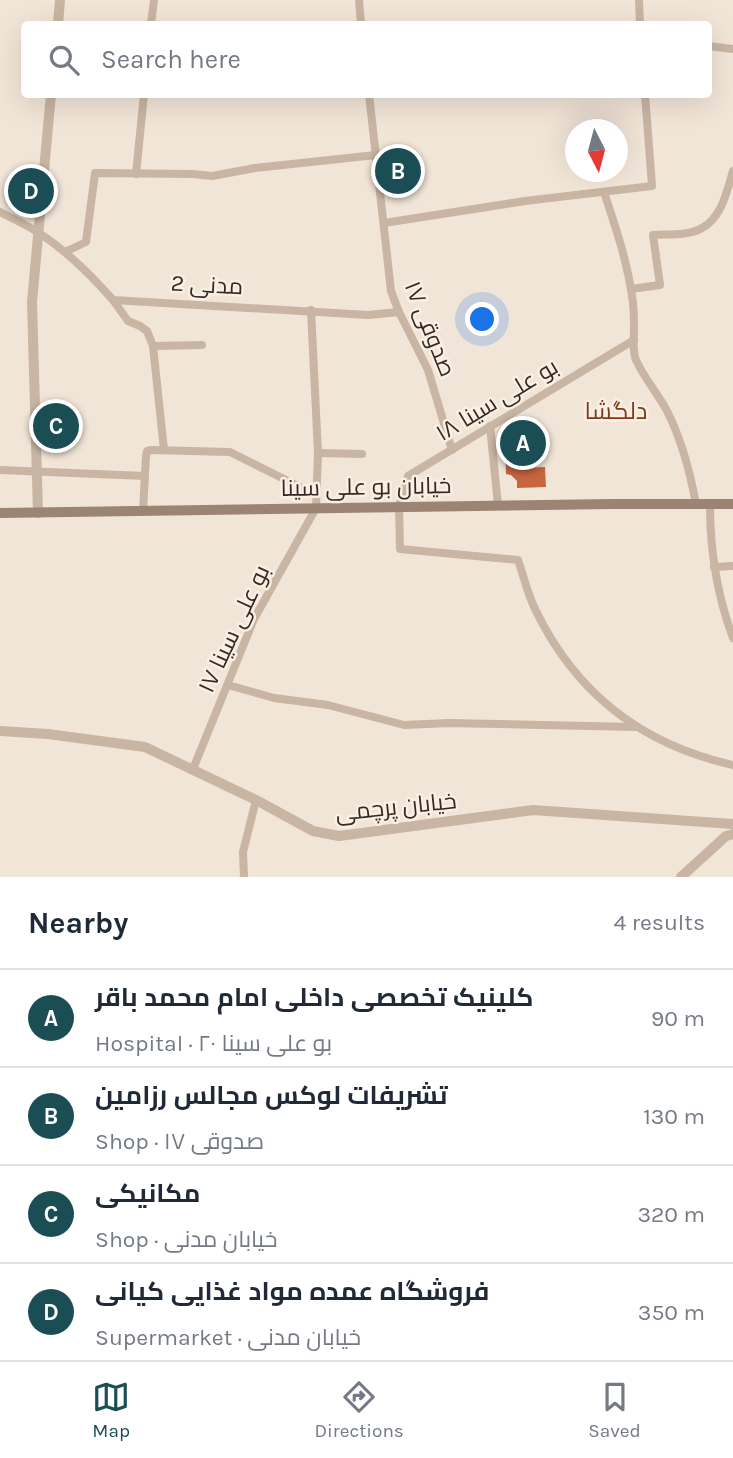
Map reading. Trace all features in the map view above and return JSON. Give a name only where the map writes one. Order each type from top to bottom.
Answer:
[{"type":"main road","name":"خیابان بو علی سینا","points":[[0,513],[733,504]]},
{"type":"street","points":[[58,21],[60,0]]},
{"type":"street","points":[[151,21],[154,0]]},
{"type":"street","points":[[359,0],[361,21]]},
{"type":"street","points":[[639,0],[640,21]]},
{"type":"street","points":[[712,46],[733,49]]},
{"type":"street","points":[[38,513],[32,302],[51,98]]},
{"type":"street","points":[[136,174],[144,98]]},
{"type":"street","name":"صدوقی ۱۷","points":[[369,98],[391,291],[428,370],[452,450]]},
{"type":"street","points":[[384,223],[525,201],[652,186],[645,98]]},
{"type":"street","points":[[65,252],[86,242],[95,173],[212,176],[255,167],[376,155]]},
{"type":"street","points":[[631,289],[660,285],[653,235],[690,232],[703,228],[715,216],[724,201],[733,171]]},
{"type":"street","points":[[604,191],[623,249],[631,289],[636,359],[678,437],[687,460],[696,504]]},
{"type":"street","points":[[0,212],[38,232],[65,252],[113,300],[128,321],[147,331],[153,346],[164,450]]},
{"type":"street","name":"مدنی 2","points":[[113,300],[368,314],[399,312]]},
{"type":"street","points":[[311,310],[318,453],[316,508]]},
{"type":"street","name":"بو علی سینا ۱۸","points":[[399,507],[408,476],[634,340]]},
{"type":"street","points":[[153,346],[202,345]]},
{"type":"street","points":[[491,426],[498,505]]},
{"type":"street","points":[[143,511],[147,452],[164,450],[230,452],[316,495]]},
{"type":"street","points":[[318,453],[362,454]]},
{"type":"street","points":[[0,470],[145,476]]},
{"type":"street","points":[[710,504],[714,567],[733,639]]},
{"type":"street","points":[[399,507],[400,549],[518,560],[535,610],[560,655],[594,694],[635,727],[681,751],[733,765]]},
{"type":"street","name":"بو علی سینا ۱۷","points":[[194,769],[254,619],[316,508]]},
{"type":"street","points":[[714,567],[733,566]]},
{"type":"street","points":[[228,685],[274,698],[328,705],[404,725],[449,723],[635,727]]},
{"type":"street","name":"خیابان پرچمی","points":[[0,732],[48,734],[145,747],[194,769],[313,831],[339,836],[533,810],[733,824]]},
{"type":"street","points":[[244,877],[243,852],[256,800]]},
{"type":"street","points":[[681,877],[726,836],[733,834]]},
{"type":"building","points":[[505,447],[524,447],[525,468],[545,467],[546,487],[517,488],[517,481],[506,474]]},
{"type":"place","name":"تشریفات لوکس مجالس رزامین","points":[[398,171]]},
{"type":"place","name":"فروشگاه عمده مواد غذایی کیانی","points":[[31,191]]},
{"type":"place","name":"مکانیکی","points":[[56,426]]},
{"type":"place","name":"کلینیک تخصصی داخلی امام محمد باقر","points":[[523,443]]},
{"type":"district","name":"دلگشا","points":[[616,411]]}]
